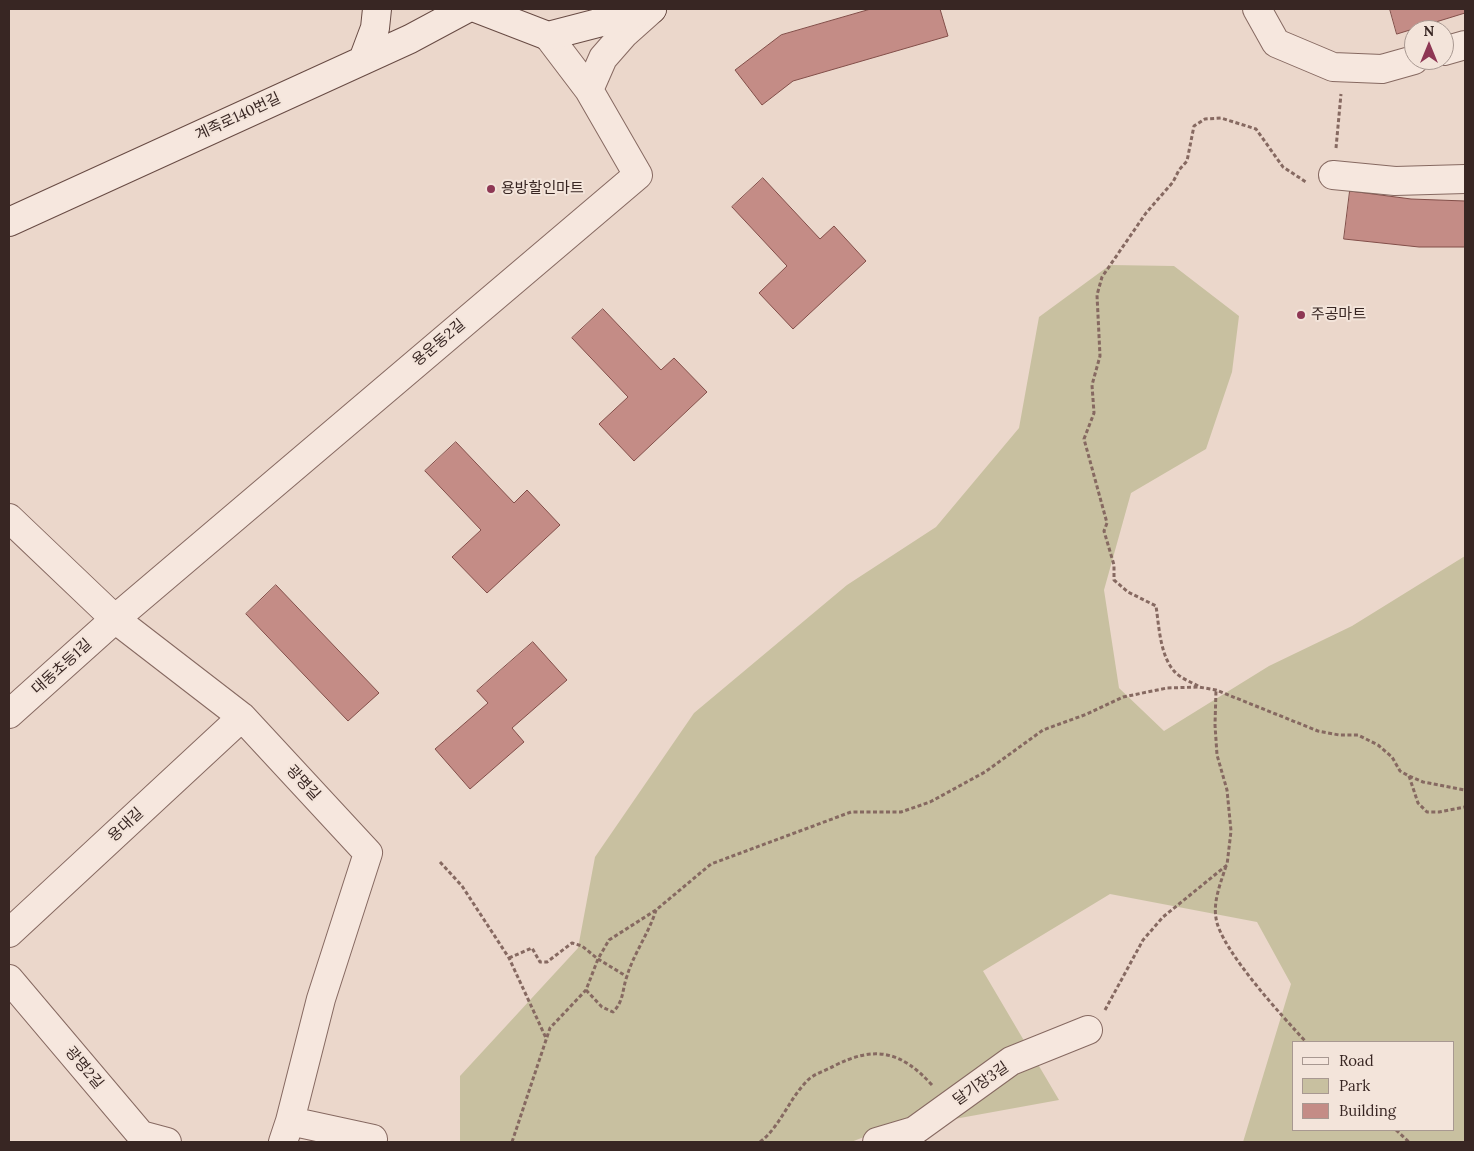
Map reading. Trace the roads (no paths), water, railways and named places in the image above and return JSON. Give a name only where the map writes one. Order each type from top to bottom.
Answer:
[{"type":"street","points":[[363,60],[376,28],[377,9]]},
{"type":"street","name":"계족로140번길","points":[[9,222],[410,39],[466,9]]},
{"type":"street","points":[[478,9],[548,36],[652,9]]},
{"type":"street","points":[[590,90],[603,58],[624,34],[652,9]]},
{"type":"street","points":[[1257,9],[1276,42],[1333,67],[1344,69],[1382,69],[1404,63]]},
{"type":"street","name":"용운동2길","points":[[114,619],[638,174],[590,90],[548,36]]},
{"type":"street","points":[[1333,175],[1395,181],[1465,180]]},
{"type":"street","name":"광명길","points":[[9,518],[114,619],[242,718],[368,853],[321,1000],[286,1132]]},
{"type":"street","name":"대동초등1길","points":[[9,714],[114,619]]},
{"type":"street","name":"용대길","points":[[9,932],[242,718]]},
{"type":"street","name":"광명2길","points":[[9,979],[141,1135],[168,1142]]},
{"type":"street","name":"달기장3길","points":[[877,1142],[914,1131],[1011,1062],[1088,1030]]},
{"type":"street","points":[[286,1132],[373,1139]]},
{"type":"place","name":"용방할인마트","points":[[491,189]]},
{"type":"place","name":"주공마트","points":[[1301,315]]}]
